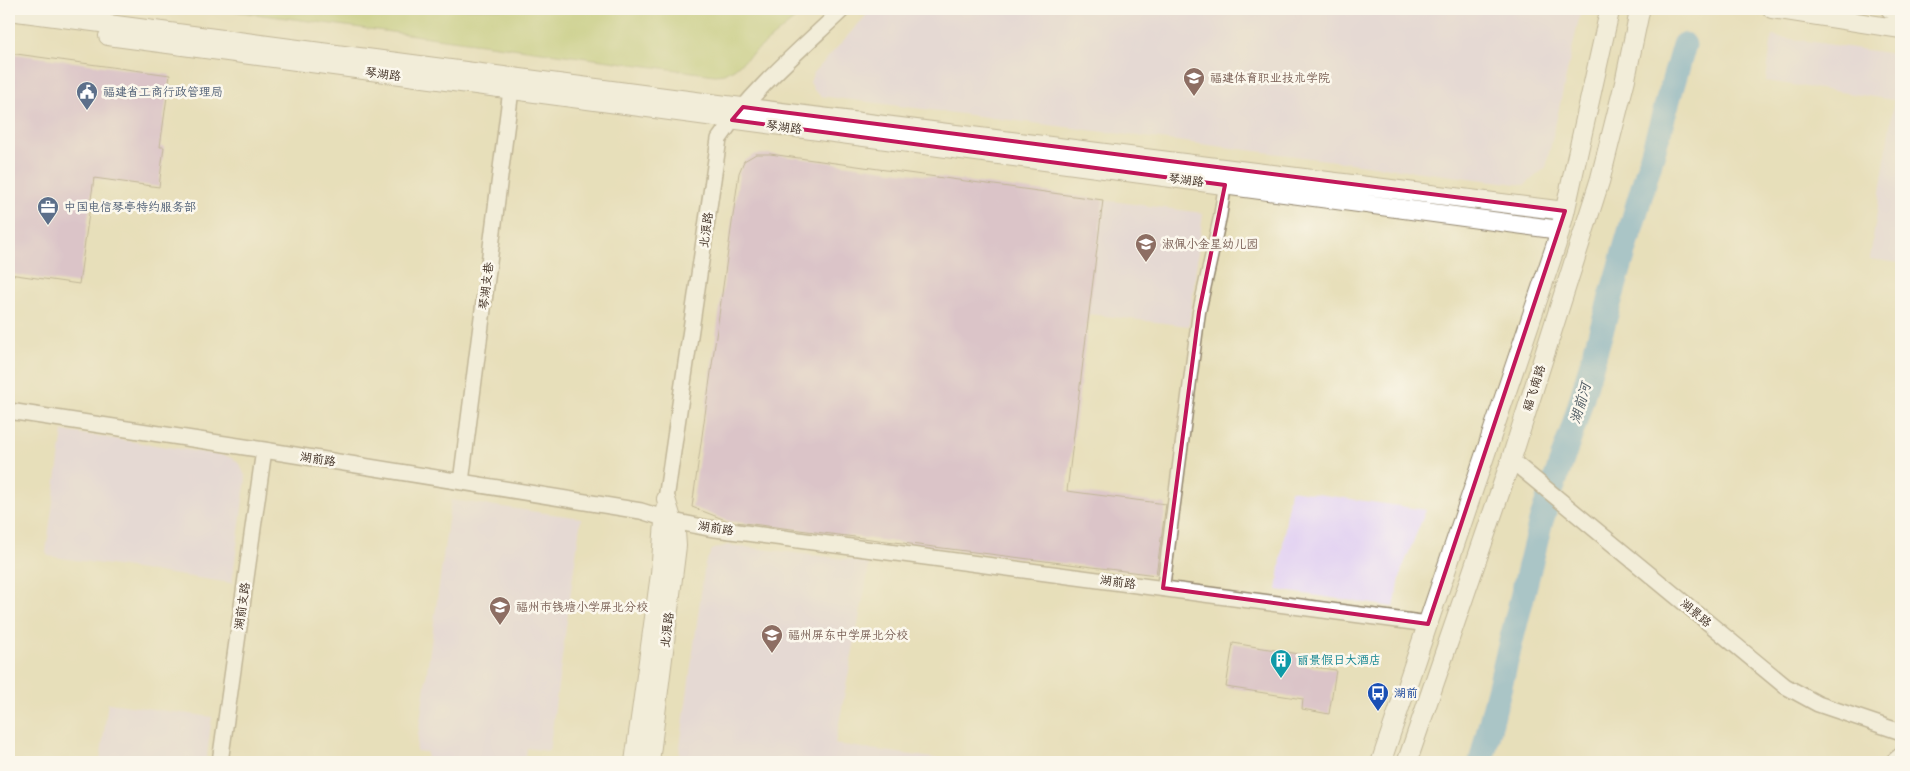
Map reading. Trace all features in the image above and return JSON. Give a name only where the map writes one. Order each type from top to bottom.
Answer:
[{"type":"main road","name":"福飞南路","points":[[1381,762],[1489,447],[1560,230],[1610,9]]},
{"type":"main road","name":"福飞南路","points":[[1407,762],[1511,460],[1600,180],[1640,9]]},
{"type":"main road","points":[[1772,9],[1901,28]]},
{"type":"main road","points":[[1890,9],[1901,11]]},
{"type":"main road","points":[[9,11],[738,114],[1565,211]]},
{"type":"main road","name":"琴湖路","points":[[9,22],[511,90],[738,114],[1225,185],[1560,230]]},
{"type":"main road","name":"北浪路","points":[[650,762],[677,546],[669,520],[666,498]]},
{"type":"main road","name":"北浪路","points":[[634,762],[669,520]]},
{"type":"street","name":"北浪路","points":[[666,498],[719,138],[758,90],[843,9]]},
{"type":"street","name":"琴湖支巷","points":[[461,482],[511,90]]},
{"type":"street","points":[[1163,588],[1199,312],[1220,217],[1225,185]]},
{"type":"street","name":"湖前路","points":[[9,412],[264,450],[641,511],[669,520],[728,530],[1428,624]]},
{"type":"street","name":"湖前支路","points":[[220,762],[264,450]]},
{"type":"street","name":"湖景路","points":[[1511,460],[1785,686],[1818,704],[1901,732]]},
{"type":"street","points":[[1893,762],[1901,755]]},
{"type":"highlighted area","points":[[743,107],[1565,211],[1428,624],[1163,588],[1199,312],[1225,185],[732,120]]},
{"type":"shaded area","name":"福建体育职业技术学院","points":[[872,9],[1581,9],[1546,167],[1525,185],[821,96],[814,90],[810,82],[813,74]]},
{"type":"shaded area","points":[[1772,36],[1901,55],[1901,263],[1870,259],[1894,100],[1766,81]]},
{"type":"shaded area","name":"淑佩小金星幼儿园","points":[[1103,200],[1203,213],[1189,326],[1089,314]]},
{"type":"shaded area","points":[[63,431],[227,456],[235,460],[240,465],[246,478],[232,583],[48,556],[46,552]]},
{"type":"shaded area","points":[[1290,490],[1426,510],[1402,569],[1394,607],[1277,590]]},
{"type":"shaded area","name":"福州市钱塘小学屏北分校","points":[[451,500],[581,518],[549,751],[527,748],[525,762],[426,762],[427,752],[416,751]]},
{"type":"shaded area","name":"福州屏东中学屏北分校","points":[[728,545],[870,562],[835,744],[961,762],[678,762],[705,564],[712,550]]},
{"type":"shaded area","points":[[108,703],[212,717],[206,762],[100,762]]},
{"type":"green space","points":[[218,9],[807,9],[734,69],[725,74],[715,75]]},
{"type":"building","name":"福建省工商行政管理局","points":[[9,53],[170,75],[160,147],[164,147],[159,187],[94,178],[79,284],[9,274]]},
{"type":"building","points":[[756,154],[770,154],[1103,200],[1067,491],[1166,504],[1156,575],[728,521],[692,507],[739,173],[744,161]]},
{"type":"building","name":"丽景假日大酒店","points":[[1233,643],[1299,654],[1303,656],[1306,666],[1336,670],[1329,714],[1302,709],[1303,699],[1226,687]]},
{"type":"waterway","name":"湖前河","points":[[1481,762],[1541,521],[1574,425],[1684,45]]},
{"type":"place","name":"福建体育职业技术学院","points":[[1194,97]]},
{"type":"place","name":"福建省工商行政管理局","points":[[87,111]]},
{"type":"place","name":"中国电信琴亭特约服务部","points":[[48,226]]},
{"type":"place","name":"淑佩小金星幼儿园","points":[[1146,263]]},
{"type":"place","name":"福州市钱塘小学屏北分校","points":[[500,626]]},
{"type":"place","name":"福州屏东中学屏北分校","points":[[772,654]]},
{"type":"place","name":"丽景假日大酒店","points":[[1281,679]]},
{"type":"place","name":"湖前","points":[[1378,712]]}]
